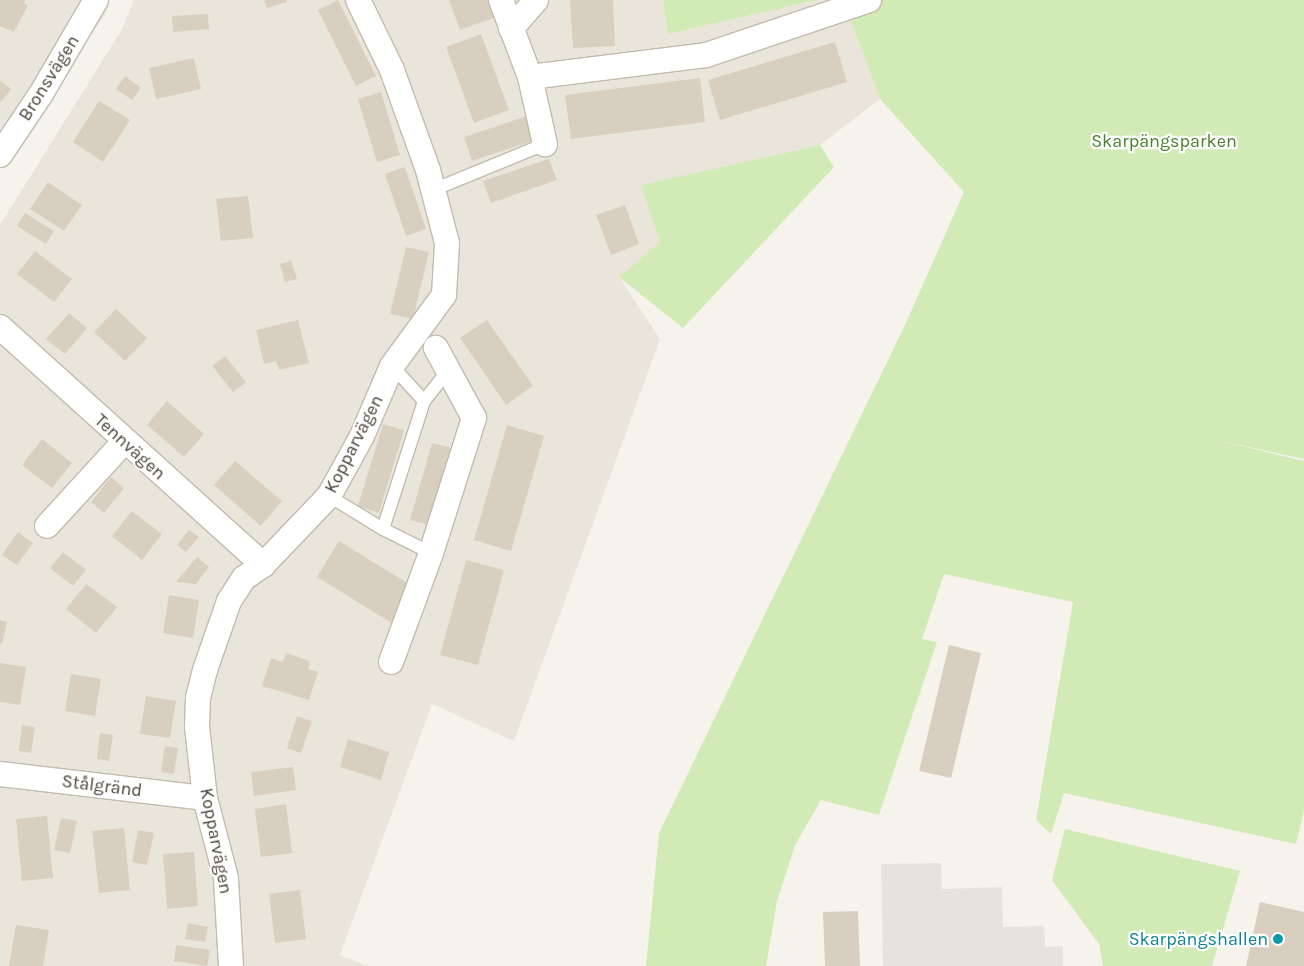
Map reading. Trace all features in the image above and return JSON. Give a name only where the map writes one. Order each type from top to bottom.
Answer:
[{"type":"street","name":"Bronsvägen","points":[[0,154],[41,94],[96,0]]},
{"type":"street","name":"Kopparvägen","points":[[231,966],[226,878],[204,798],[197,727],[198,698],[205,670],[229,600],[244,578],[263,565],[329,496],[362,436],[392,366],[444,295],[446,242],[433,190],[392,70],[358,0]]},
{"type":"street","points":[[501,0],[530,77],[545,144]]},
{"type":"street","points":[[511,29],[536,0]]},
{"type":"street","points":[[530,77],[706,55],[869,0]]},
{"type":"street","name":"Tennvägen","points":[[0,327],[124,442],[263,565]]},
{"type":"street","points":[[390,662],[431,553],[474,418],[450,368],[436,348]]},
{"type":"street","points":[[47,526],[124,442]]},
{"type":"street","name":"Stålgränd","points":[[0,774],[204,798]]},
{"type":"lane","points":[[433,190],[545,144]]},
{"type":"lane","points":[[392,366],[424,401]]},
{"type":"lane","points":[[383,528],[424,401],[450,368]]},
{"type":"lane","points":[[329,496],[383,528],[431,553]]},
{"type":"shaded area","points":[[0,0],[110,0],[105,15],[0,156]]},
{"type":"shaded area","points":[[134,0],[663,0],[668,34],[817,0],[843,0],[880,99],[820,145],[642,185],[660,242],[619,277],[660,339],[514,741],[432,704],[340,955],[367,966],[0,966],[0,225],[122,29]]},
{"type":"shaded area","points":[[941,863],[942,889],[1002,887],[1003,927],[1044,926],[1045,947],[1063,946],[1063,966],[883,966],[881,864]]},
{"type":"green space","points":[[663,0],[817,0],[668,34]]},
{"type":"green space","name":"Skarpängsparken","points":[[843,0],[1304,0],[1304,459],[1216,440],[1304,461],[1304,810],[1296,844],[1064,793],[1051,834],[1036,820],[1073,602],[944,574],[922,639],[937,642],[879,815],[821,800],[795,845],[777,901],[766,966],[646,966],[659,833],[905,325],[964,192],[880,99]]},
{"type":"green space","points":[[820,145],[834,167],[683,328],[619,277],[660,242],[641,185]]},
{"type":"green space","points":[[1065,829],[1240,871],[1212,966],[1103,966],[1099,944],[1052,880]]},
{"type":"building","points":[[0,0],[25,0],[24,4],[28,5],[14,32],[0,26]]},
{"type":"building","points":[[264,0],[287,0],[287,2],[267,8]]},
{"type":"building","points":[[338,0],[376,76],[356,86],[318,10]]},
{"type":"building","points":[[449,0],[493,0],[499,16],[460,30]]},
{"type":"building","points":[[570,0],[613,0],[615,46],[573,48]]},
{"type":"building","points":[[208,14],[209,29],[173,32],[172,16]]},
{"type":"building","points":[[481,34],[509,110],[474,123],[446,47]]},
{"type":"building","points":[[835,42],[847,82],[720,120],[708,80]]},
{"type":"building","points":[[194,58],[201,89],[156,99],[149,68]]},
{"type":"building","points":[[125,76],[141,88],[132,100],[116,89]]},
{"type":"building","points":[[700,78],[705,122],[571,139],[565,95]]},
{"type":"building","points":[[0,80],[11,89],[0,103]]},
{"type":"building","points":[[381,92],[400,155],[377,162],[358,99]]},
{"type":"building","points":[[99,101],[130,120],[103,162],[73,142]]},
{"type":"building","points":[[530,115],[538,139],[472,161],[464,137]]},
{"type":"building","points":[[549,159],[557,180],[491,203],[483,181]]},
{"type":"building","points":[[405,167],[426,229],[406,236],[385,174]]},
{"type":"building","points":[[48,182],[82,205],[64,231],[30,209]]},
{"type":"building","points":[[248,196],[253,238],[221,241],[216,199]]},
{"type":"building","points":[[625,205],[639,244],[611,255],[596,215]]},
{"type":"building","points":[[25,213],[54,231],[46,244],[17,226]]},
{"type":"building","points":[[406,247],[429,252],[413,319],[390,314]]},
{"type":"building","points":[[35,251],[72,279],[54,302],[17,274]]},
{"type":"building","points":[[291,261],[297,279],[285,282],[280,264]]},
{"type":"building","points":[[116,309],[147,338],[125,361],[94,332]]},
{"type":"building","points":[[69,313],[87,328],[65,354],[46,339]]},
{"type":"building","points":[[298,320],[309,363],[279,370],[276,361],[264,364],[256,330]]},
{"type":"building","points":[[487,320],[533,386],[506,405],[460,338]]},
{"type":"building","points":[[225,356],[246,382],[233,392],[212,366]]},
{"type":"building","points":[[167,401],[204,434],[184,457],[147,425]]},
{"type":"building","points":[[383,424],[404,430],[379,513],[358,506]]},
{"type":"building","points":[[507,425],[544,436],[511,551],[474,540]]},
{"type":"building","points":[[42,439],[72,463],[52,488],[22,465]]},
{"type":"building","points":[[432,443],[452,448],[429,525],[410,520]]},
{"type":"building","points":[[235,461],[282,501],[261,526],[214,485]]},
{"type":"building","points":[[111,477],[124,488],[104,513],[91,502]]},
{"type":"building","points":[[132,511],[162,534],[142,560],[112,536]]},
{"type":"building","points":[[189,530],[199,537],[186,552],[177,545]]},
{"type":"building","points":[[18,532],[33,543],[17,565],[2,555]]},
{"type":"building","points":[[339,541],[417,589],[395,625],[317,577]]},
{"type":"building","points":[[63,552],[86,570],[73,586],[50,568]]},
{"type":"building","points":[[197,557],[209,567],[196,584],[176,582]]},
{"type":"building","points":[[466,560],[504,570],[478,665],[440,655]]},
{"type":"building","points":[[86,584],[117,607],[96,633],[66,609]]},
{"type":"building","points":[[169,595],[199,600],[193,638],[163,633]]},
{"type":"building","points":[[0,620],[7,622],[2,644],[0,643]]},
{"type":"building","points":[[949,645],[981,653],[951,778],[919,771]]},
{"type":"building","points":[[286,653],[310,661],[308,669],[318,672],[309,700],[262,686],[271,658],[283,662]]},
{"type":"building","points":[[0,663],[26,667],[20,705],[0,702]]},
{"type":"building","points":[[71,674],[101,679],[95,716],[65,711]]},
{"type":"building","points":[[146,696],[176,701],[170,738],[140,734]]},
{"type":"building","points":[[297,716],[312,721],[301,753],[287,748]]},
{"type":"building","points":[[22,725],[35,727],[31,753],[19,751]]},
{"type":"building","points":[[100,733],[113,735],[109,761],[97,759]]},
{"type":"building","points":[[348,739],[389,752],[381,780],[340,767]]},
{"type":"building","points":[[165,746],[178,748],[174,774],[161,772]]},
{"type":"building","points":[[293,767],[296,790],[254,796],[251,772]]},
{"type":"building","points":[[286,804],[292,853],[261,857],[255,809]]},
{"type":"building","points":[[47,816],[53,878],[22,881],[16,819]]},
{"type":"building","points":[[61,818],[77,821],[70,853],[54,850]]},
{"type":"building","points":[[124,828],[130,890],[99,893],[92,831]]},
{"type":"building","points":[[138,830],[154,833],[147,865],[132,862]]},
{"type":"building","points":[[194,852],[198,906],[167,909],[163,854]]},
{"type":"building","points":[[300,890],[306,939],[275,943],[269,894]]},
{"type":"building","name":"Skarpängshallen","points":[[1260,902],[1304,912],[1304,966],[1246,966]]},
{"type":"building","points":[[858,911],[860,966],[825,966],[823,912]]},
{"type":"building","points":[[188,923],[208,927],[205,942],[185,939]]},
{"type":"building","points":[[16,925],[49,930],[43,966],[9,966]]},
{"type":"building","points":[[176,945],[210,950],[207,966],[174,961]]},
{"type":"place","name":"Skarpängshallen","points":[[1278,939]]}]
